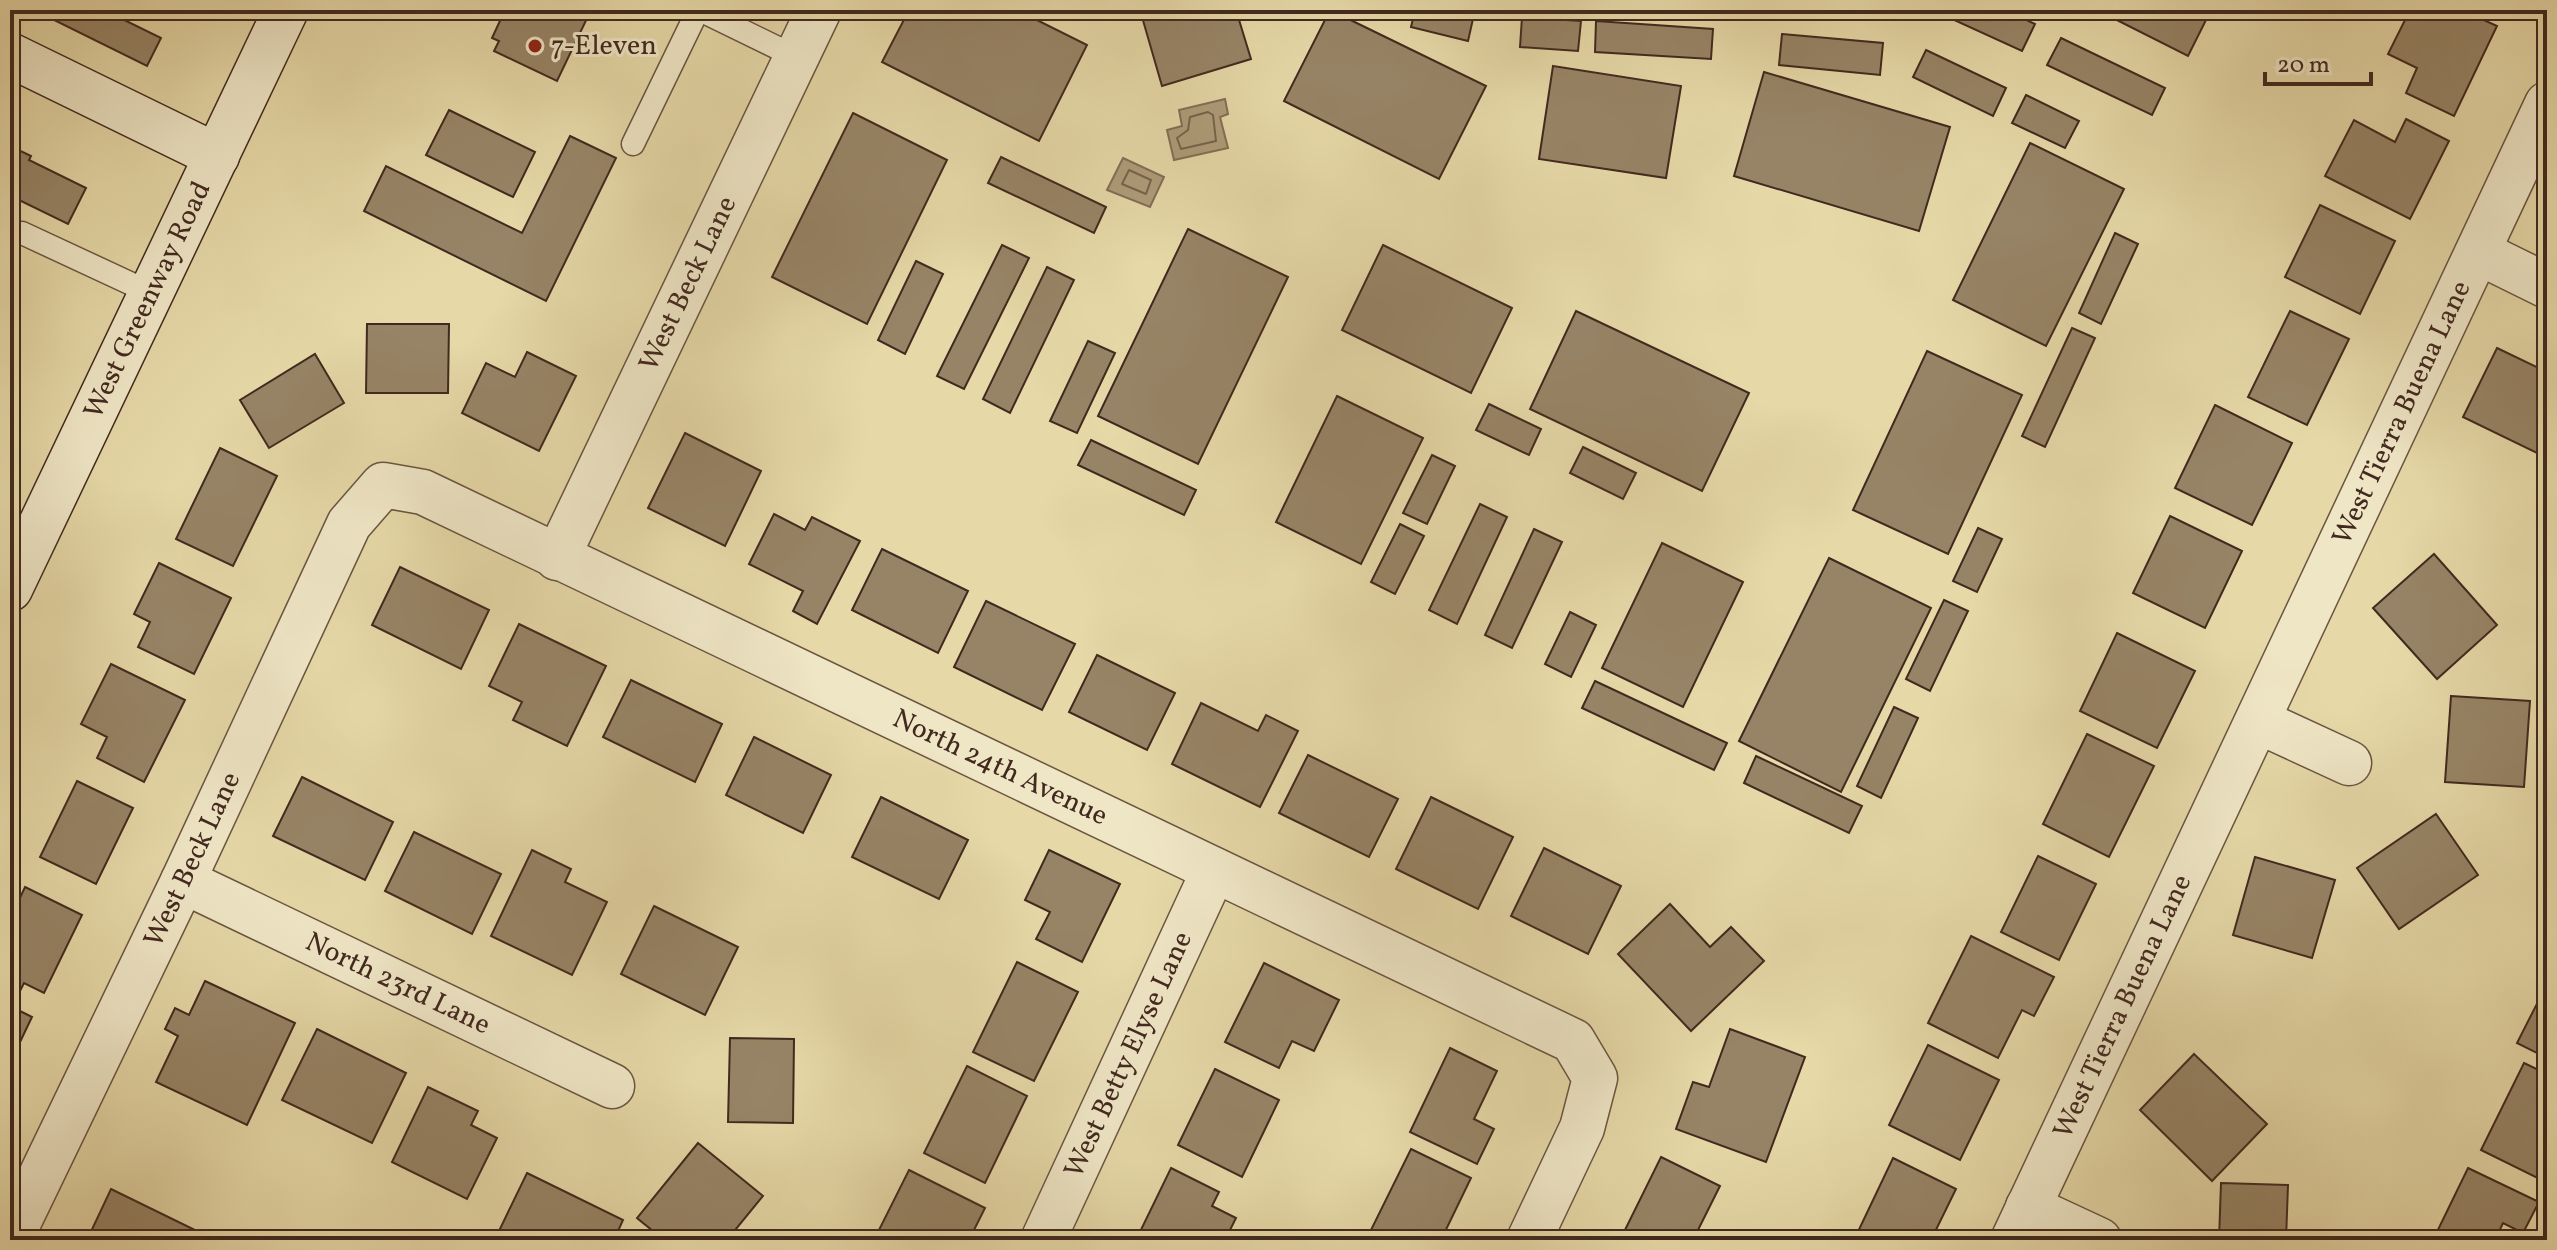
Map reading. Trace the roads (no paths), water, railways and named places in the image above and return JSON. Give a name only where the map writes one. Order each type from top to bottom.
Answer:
[{"type":"street","name":"West Greenway Road","points":[[10,589],[286,10]]},
{"type":"street","name":"West Beck Lane","points":[[557,558],[819,10]]},
{"type":"street","points":[[10,55],[217,156]]},
{"type":"street","name":"West Tierra Buena Lane","points":[[2099,1240],[2021,1224],[2260,722],[2547,104]]},
{"type":"street","points":[[2478,252],[2547,286]]},
{"type":"street","name":"West Beck Lane","points":[[10,1240],[183,881],[349,524],[383,485]]},
{"type":"street","name":"North 24th Avenue","points":[[383,485],[423,492],[1573,1041],[1595,1078],[1582,1128],[1529,1240]]},
{"type":"street","points":[[2260,722],[2349,763]]},
{"type":"street","name":"West Betty Elyse Lane","points":[[1043,1240],[1214,870]]},
{"type":"street","name":"North 23rd Lane","points":[[183,881],[612,1086]]},
{"type":"lane","points":[[633,144],[699,10],[796,57]]},
{"type":"lane","points":[[22,233],[151,293]]},
{"type":"water","points":[[1225,99],[1228,114],[1220,117],[1228,148],[1174,160],[1167,130],[1182,126],[1179,110]]},
{"type":"water","points":[[1123,158],[1164,177],[1150,207],[1107,190]]},
{"type":"place","name":"7-Eleven","points":[[535,46]]}]
